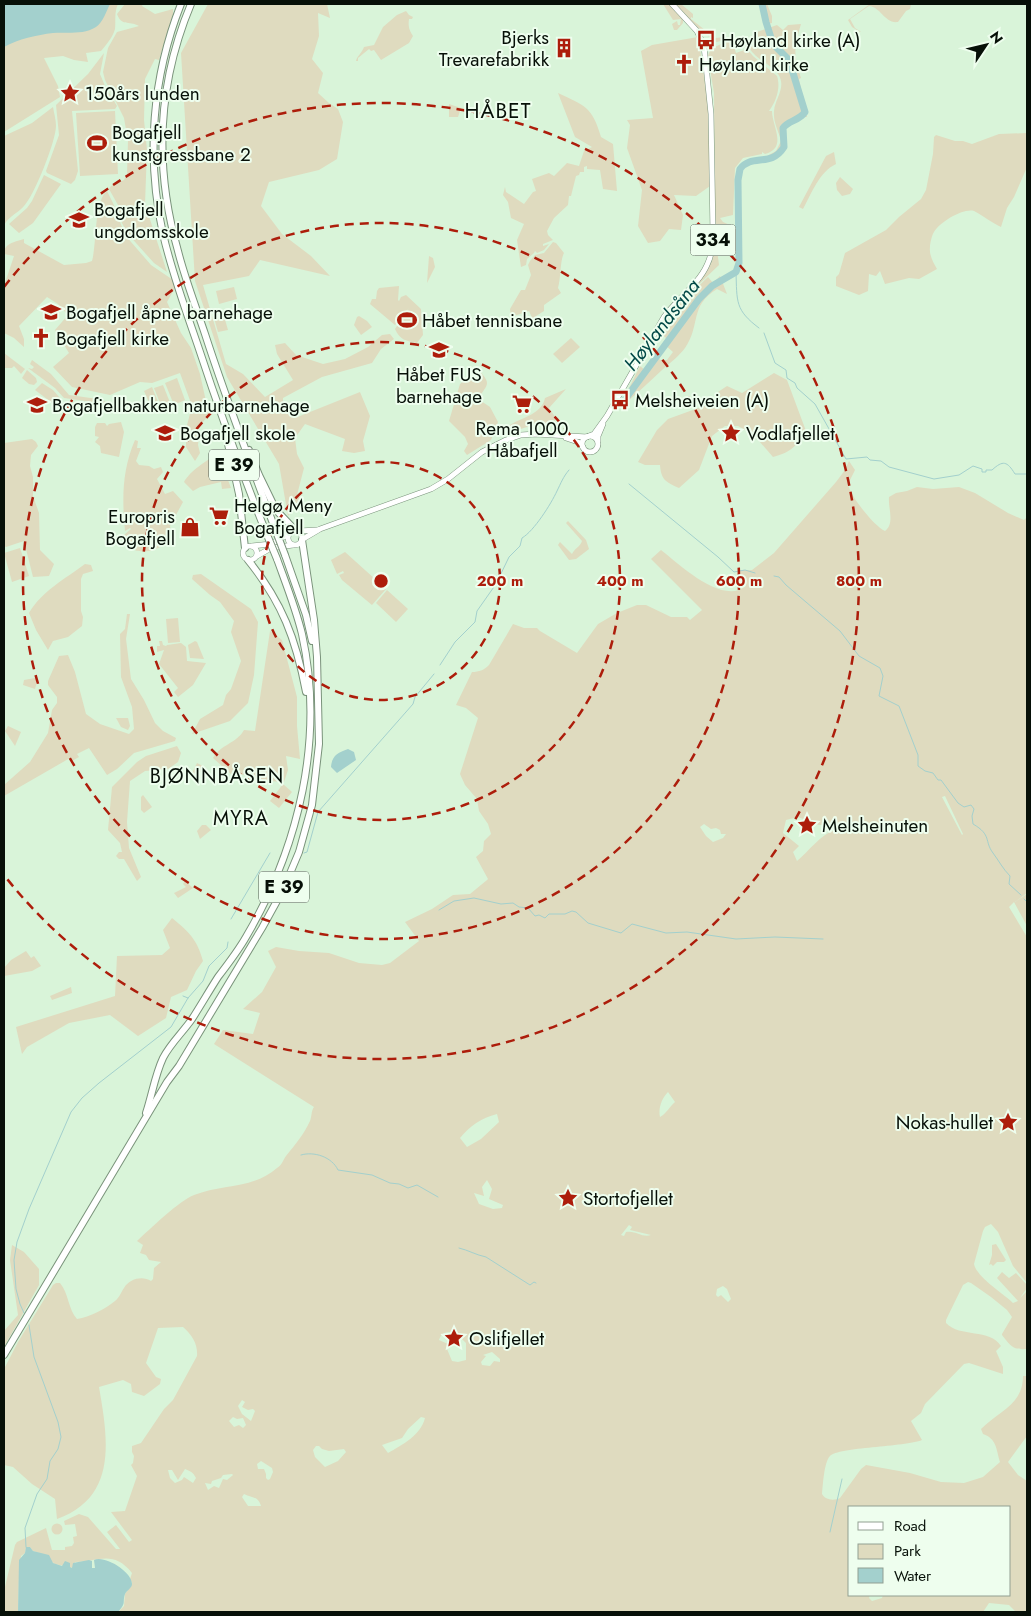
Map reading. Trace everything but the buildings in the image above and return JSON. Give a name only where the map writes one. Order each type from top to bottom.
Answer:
[{"type":"highway","name":"E 39","points":[[143,1122],[163,1058],[246,936],[279,872],[290,839],[303,788],[311,716],[307,664],[302,634],[277,559],[211,385],[173,271],[159,213],[155,189],[153,145],[158,82],[168,42],[181,4]]},
{"type":"highway","name":"E 39","points":[[191,4],[173,58],[165,92],[162,121],[164,181],[170,219],[185,277],[228,406],[285,555],[312,636],[317,672]]},
{"type":"highway","name":"E 39","points":[[211,385],[235,472],[245,548]]},
{"type":"highway","name":"E 39","points":[[228,406],[243,433],[259,475],[276,510],[297,531]]},
{"type":"highway","name":"E 39","points":[[4,1355],[143,1122],[273,910],[299,852],[312,805],[318,765],[320,732],[314,620],[302,540]]},
{"type":"highway","name":"E 39","points":[[248,560],[285,617],[300,663],[311,716]]},
{"type":"main road","name":"334","points":[[583,447],[584,440],[594,434],[606,416],[664,317],[672,305],[703,272],[712,252],[711,114],[704,46],[697,31],[672,4]]},
{"type":"main road","name":"334","points":[[598,442],[598,436],[606,416]]},
{"type":"main road","points":[[320,529],[297,531],[271,544],[245,548],[243,554],[248,560],[253,560],[256,556],[272,548],[298,545],[302,540],[320,529],[430,489],[448,479],[482,452],[499,442],[521,435],[554,434],[594,437],[598,442],[596,449],[588,451],[578,442],[554,434]]},
{"type":"main road","points":[[297,531],[302,534],[302,540]]},
{"type":"main road","points":[[289,534],[289,540],[294,545]]},
{"type":"main road","points":[[252,546],[257,550],[256,556]]},
{"type":"green space","points":[[4,4],[118,4],[113,35],[101,51],[86,53],[88,62],[63,56],[44,58],[58,86],[60,97],[4,132]]},
{"type":"green space","points":[[125,4],[143,4],[142,6],[155,14],[173,9],[159,60],[155,59],[145,79],[144,120],[147,150],[145,204],[167,272],[154,263],[127,233],[120,219],[118,205],[109,189],[111,186],[124,180],[127,174],[128,141],[124,118],[105,80],[103,72],[108,48],[117,32],[139,26],[123,22],[119,18],[117,14]]},
{"type":"green space","points":[[208,4],[327,4],[330,18],[318,13],[319,36],[312,59],[323,73],[318,93],[338,109],[343,122],[337,159],[319,170],[269,182],[261,206],[282,234],[311,256],[330,276],[260,260],[249,276],[203,285],[226,364],[243,374],[265,397],[293,380],[277,354],[275,345],[285,343],[296,355],[323,364],[345,359],[368,347],[382,335],[390,334],[394,339],[381,349],[372,363],[322,377],[283,398],[283,410],[295,418],[360,392],[370,416],[363,441],[365,451],[354,453],[342,451],[345,439],[305,424],[295,438],[297,454],[304,468],[297,495],[303,499],[288,516],[279,464],[227,377],[195,281],[181,53]]},
{"type":"green space","points":[[663,4],[670,4],[683,18],[683,23],[677,30],[674,30],[672,24],[677,21],[678,25],[680,25],[681,19],[673,20]]},
{"type":"green space","points":[[675,4],[681,4],[693,14],[691,19],[715,38],[727,37],[727,39],[717,42],[710,40],[711,38],[706,36]]},
{"type":"green space","points":[[761,4],[767,4],[772,16],[772,23],[767,24]]},
{"type":"green space","points":[[870,4],[911,4],[910,9],[906,11],[898,22],[886,18],[877,9],[869,6],[850,19],[855,28],[860,32],[852,27],[848,20]]},
{"type":"green space","points":[[406,11],[413,17],[409,19],[409,28],[413,36],[409,43],[381,60],[374,50],[371,51],[369,49],[356,61],[364,47],[374,45],[383,27],[397,15]]},
{"type":"green space","points":[[801,24],[796,45],[796,57],[807,117],[800,117],[785,124],[782,134],[782,147],[776,155],[769,158],[767,156],[776,151],[781,141],[774,115],[781,83],[778,74],[749,48],[756,44],[754,33],[777,25],[783,30],[788,25]]},
{"type":"green space","points":[[698,37],[709,108],[710,186],[696,196],[674,195],[683,215],[681,230],[669,229],[660,241],[648,243],[638,226],[642,190],[627,148],[630,125],[627,120],[653,118],[641,51],[652,45]]},
{"type":"green space","points":[[732,40],[736,53],[747,49],[777,76],[777,95],[769,111],[772,111],[777,142],[776,147],[772,151],[743,158],[735,168],[733,215],[720,218],[723,222],[730,225],[730,253],[723,256],[721,254],[715,219],[714,93],[708,57],[711,50]]},
{"type":"green space","points":[[104,53],[100,74],[117,106],[115,109],[72,111],[78,171],[75,180],[71,184],[46,171],[59,135],[56,105],[88,74]]},
{"type":"green space","points":[[558,93],[586,108],[591,113],[601,137],[613,144],[617,191],[603,189],[600,170],[587,169],[587,166],[584,167],[584,172],[580,172],[576,176],[568,205],[554,218],[547,231],[553,240],[543,244],[543,246],[549,244],[544,250],[537,253],[535,251],[527,259],[526,265],[521,267],[517,240],[524,224],[511,218],[508,202],[503,195],[505,187],[506,192],[524,204],[533,192],[536,191],[532,179],[549,173],[554,176],[567,163],[579,166],[584,151],[592,147],[575,137]]},
{"type":"green space","points":[[449,104],[461,108],[458,117],[449,117]]},
{"type":"green space","points":[[53,107],[56,124],[55,133],[44,168],[28,200],[4,225],[4,136],[32,123]]},
{"type":"green space","name":"Bogafjell kunstgressbane 2","points":[[115,111],[118,174],[80,176],[76,113]]},
{"type":"green space","points":[[1027,133],[1027,167],[1007,208],[1001,227],[974,211],[958,214],[941,224],[934,232],[930,243],[930,253],[937,269],[919,279],[909,278],[885,284],[880,271],[876,276],[869,274],[868,291],[859,295],[836,286],[836,277],[839,274],[845,253],[886,230],[921,199],[926,190],[933,154],[934,137],[936,135],[972,144],[999,134]]},
{"type":"green space","points":[[834,152],[836,164],[820,178],[803,209],[799,207],[826,156]]},
{"type":"green space","points":[[44,175],[61,184],[33,223],[19,233],[9,224],[32,201]]},
{"type":"green space","points":[[840,177],[853,189],[850,194],[842,196],[837,190],[836,183]]},
{"type":"green space","points":[[107,191],[125,235],[151,265],[173,280],[176,286],[167,302],[181,333],[191,348],[200,374],[209,415],[195,431],[199,436],[198,445],[200,453],[195,461],[186,447],[186,429],[192,406],[180,373],[152,383],[140,382],[110,395],[72,387],[53,367],[69,353],[55,330],[68,315],[58,304],[47,297],[19,326],[24,339],[24,347],[14,338],[4,333],[4,286],[14,256],[4,254],[6,247],[24,239],[24,243],[64,265],[92,261],[98,213],[103,196]]},
{"type":"green space","points":[[716,241],[719,265],[674,308],[655,336],[665,318],[708,268],[712,261]]},
{"type":"green space","points":[[553,242],[564,253],[558,288],[561,293],[544,305],[544,311],[536,316],[540,323],[534,322],[529,311],[511,317],[510,309],[521,290],[525,290],[531,275],[528,265],[530,261],[535,255],[544,253]]},
{"type":"green space","points":[[429,256],[433,258],[435,267],[427,283]]},
{"type":"green space","points":[[720,276],[727,294],[717,289],[708,295],[702,302],[690,340],[685,348],[628,401],[625,396],[640,366],[646,371],[656,357],[659,357],[660,360],[667,360],[673,352],[663,343],[666,338],[661,333],[678,306],[708,277],[713,283]]},
{"type":"green space","points":[[399,286],[398,300],[406,295],[421,309],[423,335],[417,343],[410,342],[399,336],[395,329],[409,308],[395,325],[370,304],[372,299],[376,299],[379,288]]},
{"type":"green space","points":[[234,287],[237,299],[219,304],[216,291]]},
{"type":"green space","points":[[224,316],[228,330],[218,332],[214,318]]},
{"type":"green space","points":[[359,316],[372,327],[361,335],[354,325]]},
{"type":"green space","points":[[571,338],[580,347],[562,363],[553,354]]},
{"type":"green space","points":[[4,353],[25,369],[21,374],[14,366],[12,368],[4,368]]},
{"type":"green space","points":[[32,360],[51,374],[69,395],[98,399],[123,408],[118,411],[111,406],[100,403],[64,398],[55,388],[28,368],[32,369],[34,367],[30,364]]},
{"type":"green space","points":[[478,369],[487,381],[487,384],[478,399],[490,407],[498,422],[491,440],[467,455],[464,451],[468,444],[465,437],[449,421],[460,384]]},
{"type":"green space","points":[[27,370],[36,378],[37,382],[34,385],[29,384],[22,378]]},
{"type":"green space","points":[[774,373],[787,380],[806,431],[789,451],[773,457],[753,434],[738,426],[725,426],[712,436],[699,470],[679,488],[665,480],[660,465],[645,465],[638,462],[657,430],[668,419],[712,403],[718,392],[727,386],[742,393]]},
{"type":"green space","points":[[177,378],[185,400],[174,405],[165,383]]},
{"type":"green space","points":[[42,383],[53,390],[60,398],[59,408],[35,390]]},
{"type":"green space","points":[[163,385],[171,405],[162,408],[154,388]]},
{"type":"green space","points":[[152,387],[159,404],[153,411],[144,391]]},
{"type":"green space","points":[[566,389],[549,408],[556,418],[552,426],[539,425],[502,432],[507,427],[538,410],[545,398]]},
{"type":"green space","points":[[121,422],[124,432],[119,457],[101,453],[100,446],[95,442],[99,437],[95,436],[97,423],[105,423],[107,426]]},
{"type":"green space","points":[[32,439],[38,446],[31,455],[30,466],[33,477],[33,496],[39,513],[40,550],[54,564],[49,576],[33,577],[24,541],[4,546],[4,443]]},
{"type":"green space","points":[[135,440],[138,441],[137,448],[141,448],[136,461],[139,465],[149,466],[154,469],[161,467],[163,472],[157,479],[165,494],[173,491],[183,502],[170,526],[171,531],[168,532],[169,541],[172,543],[156,549],[152,548],[154,551],[135,550],[129,546],[124,535],[131,529],[125,531],[123,496],[125,474]]},
{"type":"green space","points":[[218,454],[231,488],[222,489],[221,482],[200,487],[193,491],[184,482],[186,478],[199,466]]},
{"type":"green space","points":[[849,461],[855,470],[848,484],[850,489],[869,517],[885,531],[890,524],[889,497],[917,487],[933,489],[959,487],[975,493],[1008,513],[1024,520],[1027,517],[1027,893],[1015,902],[1027,894],[1027,926],[1014,902],[1009,907],[1027,937],[1027,1283],[1013,1266],[998,1232],[991,1224],[985,1227],[983,1231],[974,1264],[985,1280],[1013,1303],[1018,1301],[997,1278],[1002,1272],[1009,1278],[1016,1273],[1027,1285],[1020,1298],[1027,1291],[1027,1349],[1018,1349],[1012,1346],[1002,1335],[1012,1317],[1007,1310],[971,1283],[968,1282],[963,1285],[946,1323],[952,1328],[996,1340],[1001,1346],[996,1351],[1003,1367],[1003,1374],[969,1363],[964,1364],[925,1404],[921,1413],[911,1421],[922,1440],[845,1451],[830,1456],[825,1468],[822,1494],[825,1498],[840,1498],[866,1465],[910,1473],[941,1482],[964,1483],[983,1477],[1000,1462],[993,1442],[988,1436],[983,1434],[981,1429],[1009,1407],[1019,1394],[1023,1376],[1027,1376],[1027,1436],[1008,1462],[1018,1475],[1027,1481],[1027,1612],[1016,1612],[1009,1605],[989,1603],[983,1612],[118,1612],[124,1606],[125,1594],[132,1583],[130,1579],[132,1573],[125,1566],[118,1561],[105,1558],[75,1562],[73,1568],[55,1564],[33,1551],[30,1547],[26,1548],[25,1553],[21,1556],[18,1612],[4,1612],[4,1591],[17,1542],[46,1528],[52,1550],[65,1550],[65,1547],[72,1546],[74,1543],[73,1537],[77,1536],[75,1524],[65,1525],[64,1521],[79,1514],[88,1517],[116,1549],[120,1549],[107,1532],[116,1525],[129,1542],[132,1540],[111,1512],[125,1511],[137,1476],[131,1465],[134,1456],[132,1446],[141,1443],[164,1409],[173,1400],[197,1356],[197,1352],[194,1340],[183,1327],[158,1328],[146,1363],[156,1377],[161,1379],[160,1384],[144,1396],[132,1392],[131,1384],[123,1380],[99,1387],[106,1446],[104,1464],[99,1481],[91,1496],[77,1509],[57,1519],[55,1499],[32,1484],[13,1467],[4,1465],[4,1369],[18,1342],[53,1285],[60,1283],[77,1319],[92,1315],[111,1304],[133,1280],[141,1278],[151,1281],[154,1268],[161,1262],[149,1260],[146,1255],[140,1253],[143,1245],[137,1241],[188,1198],[205,1192],[248,1183],[268,1175],[280,1165],[305,1130],[314,1107],[214,1044],[223,1030],[253,1034],[260,1013],[243,1009],[262,992],[276,967],[268,951],[276,947],[329,953],[359,963],[382,965],[390,963],[419,941],[405,922],[432,909],[453,895],[470,894],[488,879],[476,857],[483,851],[484,841],[491,834],[488,824],[479,811],[477,799],[465,785],[460,774],[478,718],[466,708],[456,705],[472,672],[477,672],[489,665],[513,624],[524,628],[537,628],[577,653],[598,624],[617,613],[637,605],[646,605],[671,617],[687,617],[690,620],[702,610],[651,559],[661,550],[689,572],[713,587],[725,591],[736,591],[746,586],[737,573],[740,570],[752,570],[774,553],[836,482]],"holes":[[[945,796],[962,835],[942,797]],[[798,817],[819,825],[834,825],[835,830],[820,839],[797,861],[793,852],[799,846],[783,833],[786,820]],[[704,824],[711,829],[716,828],[720,830],[721,834],[726,834],[723,838],[713,842],[700,827]],[[668,1092],[675,1102],[660,1117],[661,1103]],[[497,1114],[499,1122],[481,1139],[467,1147],[460,1138],[472,1126]],[[487,1180],[492,1189],[489,1199],[503,1205],[502,1208],[493,1209],[479,1204],[474,1193],[484,1196],[482,1187]],[[629,1225],[632,1227],[630,1230],[651,1235],[645,1236],[626,1232],[624,1236],[621,1235]],[[723,1286],[727,1289],[731,1299],[728,1302],[721,1295],[718,1297],[716,1295],[717,1289]],[[451,1332],[459,1336],[466,1343],[466,1360],[452,1361],[447,1349],[449,1347],[448,1344],[439,1340],[442,1334]],[[492,1352],[500,1359],[500,1362],[494,1361],[490,1366],[482,1365],[481,1362],[486,1356],[483,1355]],[[242,1400],[245,1402],[242,1407],[255,1411],[251,1421],[242,1414],[238,1406]],[[233,1417],[237,1419],[243,1418],[246,1425],[243,1428],[239,1425],[234,1427],[229,1421]],[[421,1417],[425,1418],[420,1430],[399,1447],[388,1453],[382,1445],[402,1438],[408,1429]],[[316,1446],[329,1451],[344,1449],[346,1452],[338,1461],[325,1467],[315,1457],[313,1450]],[[261,1461],[272,1468],[273,1472],[270,1479],[266,1478],[264,1469],[258,1469],[257,1464]],[[185,1469],[194,1474],[196,1478],[193,1483],[184,1477],[175,1483],[170,1478],[168,1470],[172,1470],[178,1480]],[[223,1475],[233,1475],[227,1480],[223,1479],[219,1488],[214,1486],[208,1490],[205,1483],[211,1484],[212,1481],[221,1478]],[[244,1494],[258,1500],[261,1506],[248,1506],[242,1497]]]},
{"type":"green space","points":[[568,521],[586,540],[589,549],[576,559],[569,560],[558,545],[560,542],[572,554],[582,541],[566,523]]},
{"type":"green space","points":[[20,548],[29,576],[12,582],[4,553]]},
{"type":"green space","points":[[345,552],[386,589],[372,605],[342,580],[339,575],[344,573],[343,571],[337,574],[331,560]]},
{"type":"green space","points":[[85,564],[91,565],[93,571],[83,574],[81,579],[82,626],[68,637],[53,641],[48,650],[36,630],[29,613],[40,598]]},
{"type":"green space","points":[[201,574],[251,609],[258,622],[254,675],[248,703],[230,721],[192,734],[200,719],[223,705],[241,661],[231,632],[234,621],[220,602],[192,579],[193,575]]},
{"type":"green space","points":[[387,590],[408,609],[396,622],[376,603]]},
{"type":"green space","points":[[127,614],[130,614],[126,639],[131,679],[155,723],[163,731],[176,738],[175,741],[134,753],[117,769],[107,775],[89,748],[77,754],[79,757],[72,761],[70,758],[4,796],[4,785],[30,762],[48,733],[52,710],[57,703],[57,697],[48,685],[48,681],[59,656],[68,655],[75,672],[86,714],[100,724],[129,734],[134,729],[132,707],[121,677],[120,634],[125,629]]},
{"type":"green space","points":[[178,618],[180,642],[168,643],[166,619]]},
{"type":"green space","points":[[270,631],[282,640],[297,697],[300,759],[286,756],[288,770],[284,782],[269,781],[235,773],[232,775],[213,758],[244,730],[255,731]]},
{"type":"green space","points":[[159,641],[162,641],[163,645],[166,646],[181,643],[186,647],[187,661],[206,663],[193,685],[178,697],[174,692],[178,688],[159,664],[164,650],[157,652],[157,646],[160,646]]},
{"type":"green space","points":[[195,641],[204,659],[190,658],[188,645]]},
{"type":"green space","points":[[35,678],[37,682],[35,689],[23,685],[24,680]]},
{"type":"green space","points":[[116,718],[128,718],[130,726],[128,730],[121,727]]},
{"type":"green space","points":[[8,726],[21,732],[15,746],[5,731]]},
{"type":"green space","points":[[177,746],[181,753],[178,762],[168,769],[145,771],[130,781],[127,822],[129,848],[141,877],[137,881],[124,859],[119,859],[116,856],[119,852],[122,852],[120,843],[108,830],[112,787],[137,762],[146,756]]},
{"type":"green space","points":[[197,763],[203,766],[196,782],[191,775]]},
{"type":"green space","points":[[283,784],[292,792],[279,808],[270,801]]},
{"type":"green space","points":[[143,795],[152,807],[144,813],[141,810],[141,797]]},
{"type":"green space","points":[[202,825],[206,825],[211,830],[200,839],[197,831]]},
{"type":"green space","points":[[185,881],[193,888],[178,898],[174,893],[186,887],[183,884]]},
{"type":"green space","points":[[172,918],[192,937],[203,961],[187,990],[171,997],[166,1018],[138,1036],[110,1015],[69,1023],[27,1047],[22,1054],[16,1027],[115,996],[117,956],[162,955],[170,948],[163,930]]},
{"type":"green space","points":[[26,951],[31,958],[34,956],[41,966],[32,971],[4,976],[4,968],[11,960]]},
{"type":"green space","points":[[71,987],[72,993],[52,1000],[50,996]]},
{"type":"green space","points":[[996,1244],[1006,1260],[1004,1262],[997,1262],[993,1266],[989,1265],[992,1245]]},
{"type":"green space","points":[[12,1245],[24,1252],[39,1269],[39,1285],[4,1347],[4,1331],[18,1315],[10,1260]]},
{"type":"green space","points":[[57,1523],[63,1529],[57,1535],[51,1529]]},
{"type":"water","points":[[4,4],[110,4],[101,22],[91,30],[41,35],[4,47]]},
{"type":"water","points":[[348,749],[354,752],[356,760],[337,773],[331,767],[334,757]]},
{"type":"water","points":[[26,1547],[49,1555],[53,1563],[62,1566],[65,1561],[70,1563],[72,1568],[73,1563],[89,1560],[92,1561],[92,1568],[95,1568],[94,1560],[99,1559],[111,1562],[128,1574],[131,1579],[132,1584],[125,1594],[124,1603],[118,1612],[18,1612],[19,1560],[25,1553]]},
{"type":"waterway","name":"Høylandsåna","points":[[626,398],[699,299],[712,286],[736,272],[739,263],[738,180],[740,169],[745,164],[768,159],[779,153],[784,147],[783,128],[805,112],[789,60],[773,44],[762,4]]},
{"type":"waterway","points":[[736,272],[737,298],[741,310],[759,328]]},
{"type":"waterway","points":[[764,333],[775,363],[786,370],[787,378],[795,383],[797,388],[815,404],[846,459],[867,457],[870,460],[881,461],[889,467],[934,479],[959,475],[973,466],[982,469],[982,472],[986,472],[986,470],[992,470],[1002,463],[1010,466],[1015,474],[1027,474]]},
{"type":"waterway","points":[[440,665],[455,642],[475,622],[477,611],[496,584],[509,557],[520,546],[522,538],[532,530],[542,517],[569,470]]},
{"type":"waterway","points":[[629,484],[734,572],[745,570],[755,573]]},
{"type":"waterway","points":[[774,576],[779,577],[840,631],[859,656],[880,668],[883,676],[879,696],[899,706],[918,755],[918,766],[925,771],[933,773],[938,780],[941,780],[958,803],[964,807],[971,805],[974,809],[972,816],[973,824],[983,831],[990,849],[1010,876],[1009,884],[1021,895]]},
{"type":"waterway","points":[[304,853],[307,852],[318,812],[413,704],[415,697],[434,674]]},
{"type":"waterway","points":[[231,919],[270,853]]},
{"type":"waterway","points":[[439,910],[454,901],[474,898],[501,904],[513,903],[519,907],[528,908],[535,916],[539,915],[545,918],[549,914],[565,914],[572,911],[576,912],[588,923],[621,933],[632,924],[666,933],[687,932],[736,939],[775,937],[823,939]]},
{"type":"waterway","points":[[1024,899],[1027,902]]},
{"type":"waterway","points":[[24,1313],[16,1289],[14,1260],[17,1242],[29,1209],[71,1112],[82,1098],[99,1083],[171,1027],[188,998],[203,981],[209,966],[227,948],[228,942]]},
{"type":"waterway","points":[[183,996],[188,998]]},
{"type":"waterway","points":[[301,1155],[311,1154],[327,1158],[338,1170],[372,1175],[408,1188],[417,1185],[438,1197]]},
{"type":"waterway","points":[[459,1248],[486,1257],[530,1285],[534,1282],[536,1283]]},
{"type":"waterway","points":[[26,1547],[25,1528],[37,1494],[47,1479],[50,1461],[58,1449],[61,1437],[58,1422],[34,1357],[29,1325]]},
{"type":"waterway","points":[[830,1532],[842,1479]]},
{"type":"place","name":"Høyland kirke (A)","points":[[706,40]]},
{"type":"place","name":"Bjerks Trevarefabrikk","points":[[564,48]]},
{"type":"place","name":"Høyland kirke","points":[[684,64]]},
{"type":"place","name":"150års lunden","points":[[70,93]]},
{"type":"place","name":"Bogafjell kunstgressbane 2","points":[[97,143]]},
{"type":"place","name":"Bogafjell ungdomsskole","points":[[79,220]]},
{"type":"place","name":"Bogafjell åpne barnehage","points":[[51,312]]},
{"type":"place","name":"Håbet tennisbane","points":[[407,320]]},
{"type":"place","name":"Bogafjell kirke","points":[[41,338]]},
{"type":"place","name":"Håbet FUS barnehage","points":[[439,350]]},
{"type":"place","name":"Melsheiveien (A)","points":[[620,400]]},
{"type":"place","name":"Rema 1000 Håbafjell","points":[[522,404]]},
{"type":"place","name":"Bogafjellbakken naturbarnehage","points":[[37,405]]},
{"type":"place","name":"Bogafjell skole","points":[[165,433]]},
{"type":"place","name":"Vodlafjellet","points":[[731,433]]},
{"type":"place","name":"Helgø Meny Bogafjell","points":[[219,516]]},
{"type":"place","name":"Europris Bogafjell","points":[[190,527]]},
{"type":"place","name":"Melsheinuten","points":[[807,825]]},
{"type":"place","name":"Nokas-hullet","points":[[1008,1122]]},
{"type":"place","name":"Stortofjellet","points":[[568,1198]]},
{"type":"place","name":"Oslifjellet","points":[[454,1338]]},
{"type":"district","name":"HÅBET","points":[[498,111]]},
{"type":"district","name":"BJØNNBÅSEN","points":[[217,776]]},
{"type":"district","name":"MYRA","points":[[241,818]]}]
